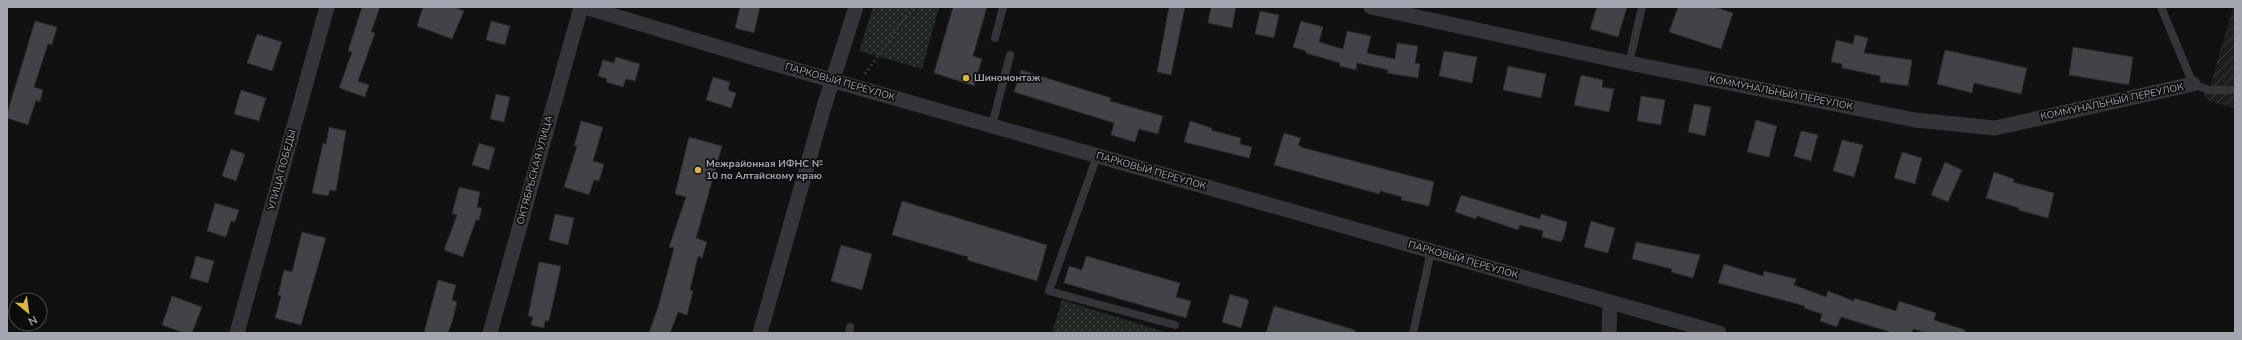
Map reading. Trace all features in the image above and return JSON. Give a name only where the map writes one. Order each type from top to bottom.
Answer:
[{"type":"street","name":"УЛИЦА ПОБЕДЫ","points":[[237,333],[327,7]]},
{"type":"street","name":"ОКТЯБРЬСКАЯ УЛИЦА","points":[[490,333],[581,7]]},
{"type":"street","name":"ПАРКОВЫЙ ПЕРЕУЛОК","points":[[585,7],[768,62],[833,79],[992,126],[1718,333]]},
{"type":"street","points":[[760,333],[823,110],[856,7]]},
{"type":"street","name":"КОММУНАЛЬНЫЙ ПЕРЕУЛОК","points":[[1371,7],[1629,63],[1915,120],[1995,128],[2193,84]]},
{"type":"street","points":[[1609,333],[1610,302]]},
{"type":"lane","points":[[995,38],[1003,7]]},
{"type":"lane","points":[[1629,63],[1642,7]]},
{"type":"lane","points":[[2161,7],[2193,84],[2209,90],[2235,90]]},
{"type":"lane","points":[[992,126],[1010,55]]},
{"type":"lane","points":[[1097,156],[1049,291],[1175,325]]},
{"type":"lane","points":[[1413,333],[1431,251]]},
{"type":"path","points":[[857,86],[913,7]]},
{"type":"shaded area","points":[[873,7],[939,7],[922,69],[859,51]]},
{"type":"shaded area","points":[[2233,7],[2235,7],[2235,108],[2208,101],[2204,94],[2209,90]]},
{"type":"shaded area","points":[[1062,300],[1165,332],[1165,333],[1052,333]]},
{"type":"building","points":[[362,7],[380,7],[371,32],[375,33],[358,81],[369,85],[365,97],[339,88],[352,52],[348,51]]},
{"type":"building","points":[[423,7],[455,7],[464,11],[452,39],[417,26]]},
{"type":"building","points":[[740,7],[760,7],[754,33],[735,28]]},
{"type":"building","points":[[953,7],[987,7],[973,56],[982,59],[974,86],[934,73]]},
{"type":"building","points":[[1169,7],[1185,7],[1171,75],[1157,72]]},
{"type":"building","points":[[1211,7],[1236,7],[1232,28],[1208,23]]},
{"type":"building","points":[[1597,7],[1627,7],[1618,37],[1590,29]]},
{"type":"building","points":[[1678,7],[1715,7],[1733,13],[1721,49],[1669,32]]},
{"type":"building","points":[[1260,11],[1279,15],[1274,38],[1255,34]]},
{"type":"building","points":[[35,21],[57,27],[52,45],[48,44],[34,87],[43,90],[40,102],[36,100],[28,125],[7,118],[7,114]]},
{"type":"building","points":[[491,21],[510,26],[505,45],[486,40]]},
{"type":"building","points":[[1301,21],[1323,27],[1319,42],[1343,49],[1347,31],[1371,36],[1367,53],[1395,59],[1397,43],[1418,46],[1415,63],[1420,64],[1418,78],[1387,73],[1388,70],[1357,63],[1356,70],[1339,66],[1340,63],[1306,53],[1306,51],[1293,47]]},
{"type":"building","points":[[257,34],[282,42],[272,71],[247,63]]},
{"type":"building","points":[[1855,35],[1868,38],[1864,53],[1912,60],[1908,86],[1880,82],[1880,76],[1842,68],[1842,64],[1831,62],[1836,40],[1853,44]]},
{"type":"building","points":[[2073,47],[2133,57],[2129,85],[2069,75]]},
{"type":"building","points":[[1945,50],[2027,68],[2021,94],[1974,83],[1972,93],[1937,84]]},
{"type":"building","points":[[1444,51],[1477,57],[1472,83],[1439,76]]},
{"type":"building","points":[[616,57],[640,64],[635,81],[626,79],[623,87],[606,82],[607,79],[598,76],[603,60],[614,63]]},
{"type":"building","points":[[1508,66],[1546,74],[1541,98],[1503,90]]},
{"type":"building","points":[[1021,70],[1111,98],[1110,101],[1163,116],[1158,134],[1139,129],[1135,142],[1111,135],[1114,123],[1014,92]]},
{"type":"building","points":[[1581,75],[1603,80],[1602,87],[1614,89],[1609,112],[1574,105]]},
{"type":"building","points":[[713,77],[730,82],[728,90],[736,93],[731,108],[706,100]]},
{"type":"building","points":[[241,90],[266,98],[259,121],[234,114]]},
{"type":"building","points":[[496,94],[510,97],[504,122],[490,119]]},
{"type":"building","points":[[1641,96],[1665,100],[1661,125],[1637,121]]},
{"type":"building","points":[[1694,104],[1711,107],[1705,136],[1688,132]]},
{"type":"building","points":[[1756,120],[1777,126],[1769,157],[1747,152]]},
{"type":"building","points":[[581,121],[603,127],[593,161],[604,164],[599,181],[594,180],[589,195],[564,187],[577,146],[574,146]]},
{"type":"building","points":[[1190,121],[1212,128],[1211,130],[1241,138],[1240,144],[1252,147],[1249,158],[1184,142]]},
{"type":"building","points":[[329,127],[346,131],[336,191],[330,190],[328,196],[312,193],[323,143],[326,144]]},
{"type":"building","points":[[1801,131],[1818,135],[1811,161],[1794,156]]},
{"type":"building","points":[[1284,133],[1301,138],[1298,145],[1304,148],[1434,182],[1429,206],[1401,200],[1402,197],[1380,191],[1379,194],[1274,165]]},
{"type":"building","points":[[689,137],[722,146],[696,238],[707,242],[702,258],[698,256],[690,290],[693,291],[687,315],[678,312],[670,333],[649,333],[658,307],[674,248],[669,247],[686,197],[675,194]]},
{"type":"building","points":[[1842,140],[1863,145],[1854,177],[1833,171]]},
{"type":"building","points":[[479,143],[495,148],[489,170],[472,165]]},
{"type":"building","points":[[231,149],[245,154],[236,181],[222,176]]},
{"type":"building","points":[[1902,152],[1922,158],[1915,184],[1894,178]]},
{"type":"building","points":[[1945,162],[1962,170],[1948,202],[1931,195]]},
{"type":"building","points":[[1994,172],[2014,179],[2013,182],[2054,193],[2048,218],[2018,210],[2019,208],[1986,198]]},
{"type":"building","points":[[459,187],[480,192],[477,207],[482,208],[479,220],[476,220],[463,257],[444,250],[457,215],[452,214]]},
{"type":"building","points":[[1461,195],[1540,219],[1541,214],[1567,222],[1564,237],[1561,242],[1542,237],[1543,231],[1520,225],[1518,230],[1477,216],[1476,219],[1455,212]]},
{"type":"building","points":[[902,201],[1047,245],[1037,281],[967,260],[968,257],[892,235]]},
{"type":"building","points":[[215,203],[239,210],[235,222],[231,221],[226,237],[207,231]]},
{"type":"building","points":[[555,214],[574,218],[568,245],[549,240]]},
{"type":"building","points":[[1591,221],[1615,228],[1608,253],[1584,247]]},
{"type":"building","points":[[302,232],[326,238],[301,325],[275,318],[281,296],[278,295],[284,270],[292,272]]},
{"type":"building","points":[[1636,242],[1700,255],[1693,278],[1671,272],[1672,269],[1632,259]]},
{"type":"building","points":[[841,245],[872,254],[862,290],[831,281]]},
{"type":"building","points":[[196,256],[214,261],[208,283],[190,278]]},
{"type":"building","points":[[1086,256],[1180,283],[1176,297],[1191,301],[1186,318],[1064,283],[1069,266],[1082,270]]},
{"type":"building","points":[[539,262],[561,266],[549,321],[545,321],[544,328],[531,325],[533,317],[528,316]]},
{"type":"building","points":[[1724,264],[1763,276],[1764,271],[1796,279],[1794,285],[1826,297],[1828,291],[1854,301],[1854,298],[1896,311],[1899,301],[1936,313],[1934,320],[1965,330],[1965,333],[1928,333],[1913,329],[1912,333],[1893,333],[1841,317],[1837,327],[1820,321],[1822,314],[1804,308],[1805,306],[1718,283]]},
{"type":"building","points":[[438,280],[456,285],[452,300],[457,302],[452,322],[448,333],[424,333]]},
{"type":"building","points":[[1230,294],[1249,300],[1241,328],[1222,322]]},
{"type":"building","points":[[172,296],[202,307],[192,333],[184,333],[162,325]]},
{"type":"building","points":[[1274,306],[1355,330],[1355,333],[1266,333]]},
{"type":"place","name":"Шиномонтаж","points":[[966,78]]},
{"type":"place","name":"Межрайонная ИФНС № 10 по Алтайскому краю","points":[[698,170]]}]
